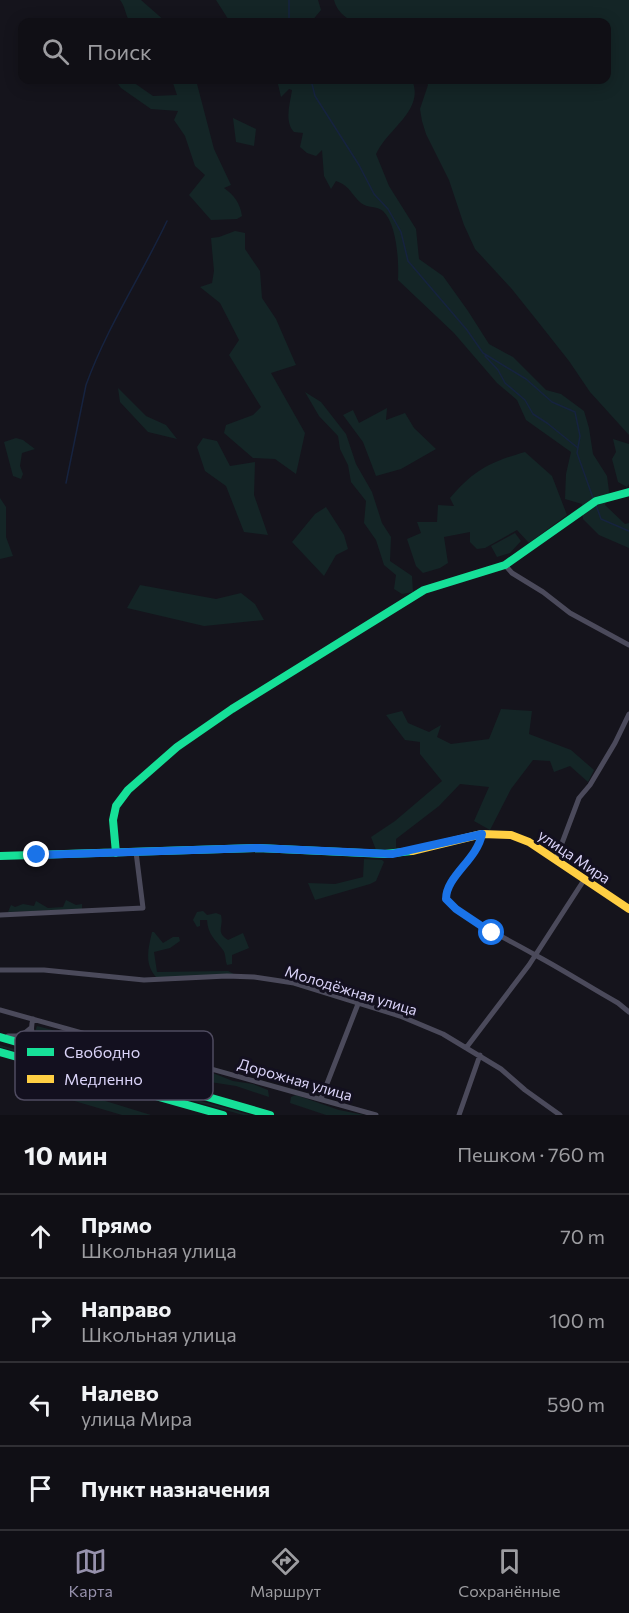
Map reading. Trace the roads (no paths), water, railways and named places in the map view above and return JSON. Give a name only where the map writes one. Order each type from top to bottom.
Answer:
[{"type":"street","points":[[116,852],[112,820],[116,806],[128,790],[177,747],[341,639],[424,590],[505,565],[594,503],[613,495],[629,492]]},
{"type":"street","points":[[505,565],[512,573],[543,592],[570,613],[629,645]]},
{"type":"street","points":[[556,859],[579,798],[590,785],[629,714]]},
{"type":"street","points":[[482,834],[477,850],[446,892],[446,899],[456,909],[492,933],[535,955],[618,1003],[629,1012]]},
{"type":"street","name":"улица Мира","points":[[0,856],[258,848],[392,854],[482,834],[511,835],[529,842],[629,909]]},
{"type":"street","points":[[0,915],[143,908],[136,852]]},
{"type":"street","points":[[466,1048],[535,955],[584,880]]},
{"type":"street","name":"Молодёжная улица","points":[[0,970],[44,970],[144,980],[254,977],[294,984],[400,1016],[443,1034],[501,1069],[525,1090],[560,1115]]},
{"type":"street","points":[[321,1099],[358,1004]]},
{"type":"street","points":[[0,1010],[33,1019],[32,1031]]},
{"type":"street","name":"Дорожная улица","points":[[33,1019],[76,1031]]},
{"type":"street","points":[[27,1031],[31,1028]]},
{"type":"street","points":[[0,1036],[15,1041]]},
{"type":"street","points":[[459,1115],[480,1055]]},
{"type":"street","name":"Дорожная улица","points":[[213,1069],[376,1115]]},
{"type":"street","points":[[213,1098],[270,1115]]},
{"type":"street","points":[[170,1100],[223,1115]]},
{"type":"waterway","points":[[289,0],[289,18]]},
{"type":"waterway","points":[[312,84],[315,96],[359,165],[374,194],[388,209],[401,232],[408,261],[467,330],[483,353],[526,379],[552,402],[575,412],[580,436],[577,453],[593,498]]},
{"type":"waterway","points":[[66,483],[86,385],[94,364],[167,221]]},
{"type":"waterway","points":[[485,356],[498,370],[505,383],[525,400],[533,414],[578,448]]},
{"type":"waterway","points":[[596,505],[601,519],[629,531]]}]
